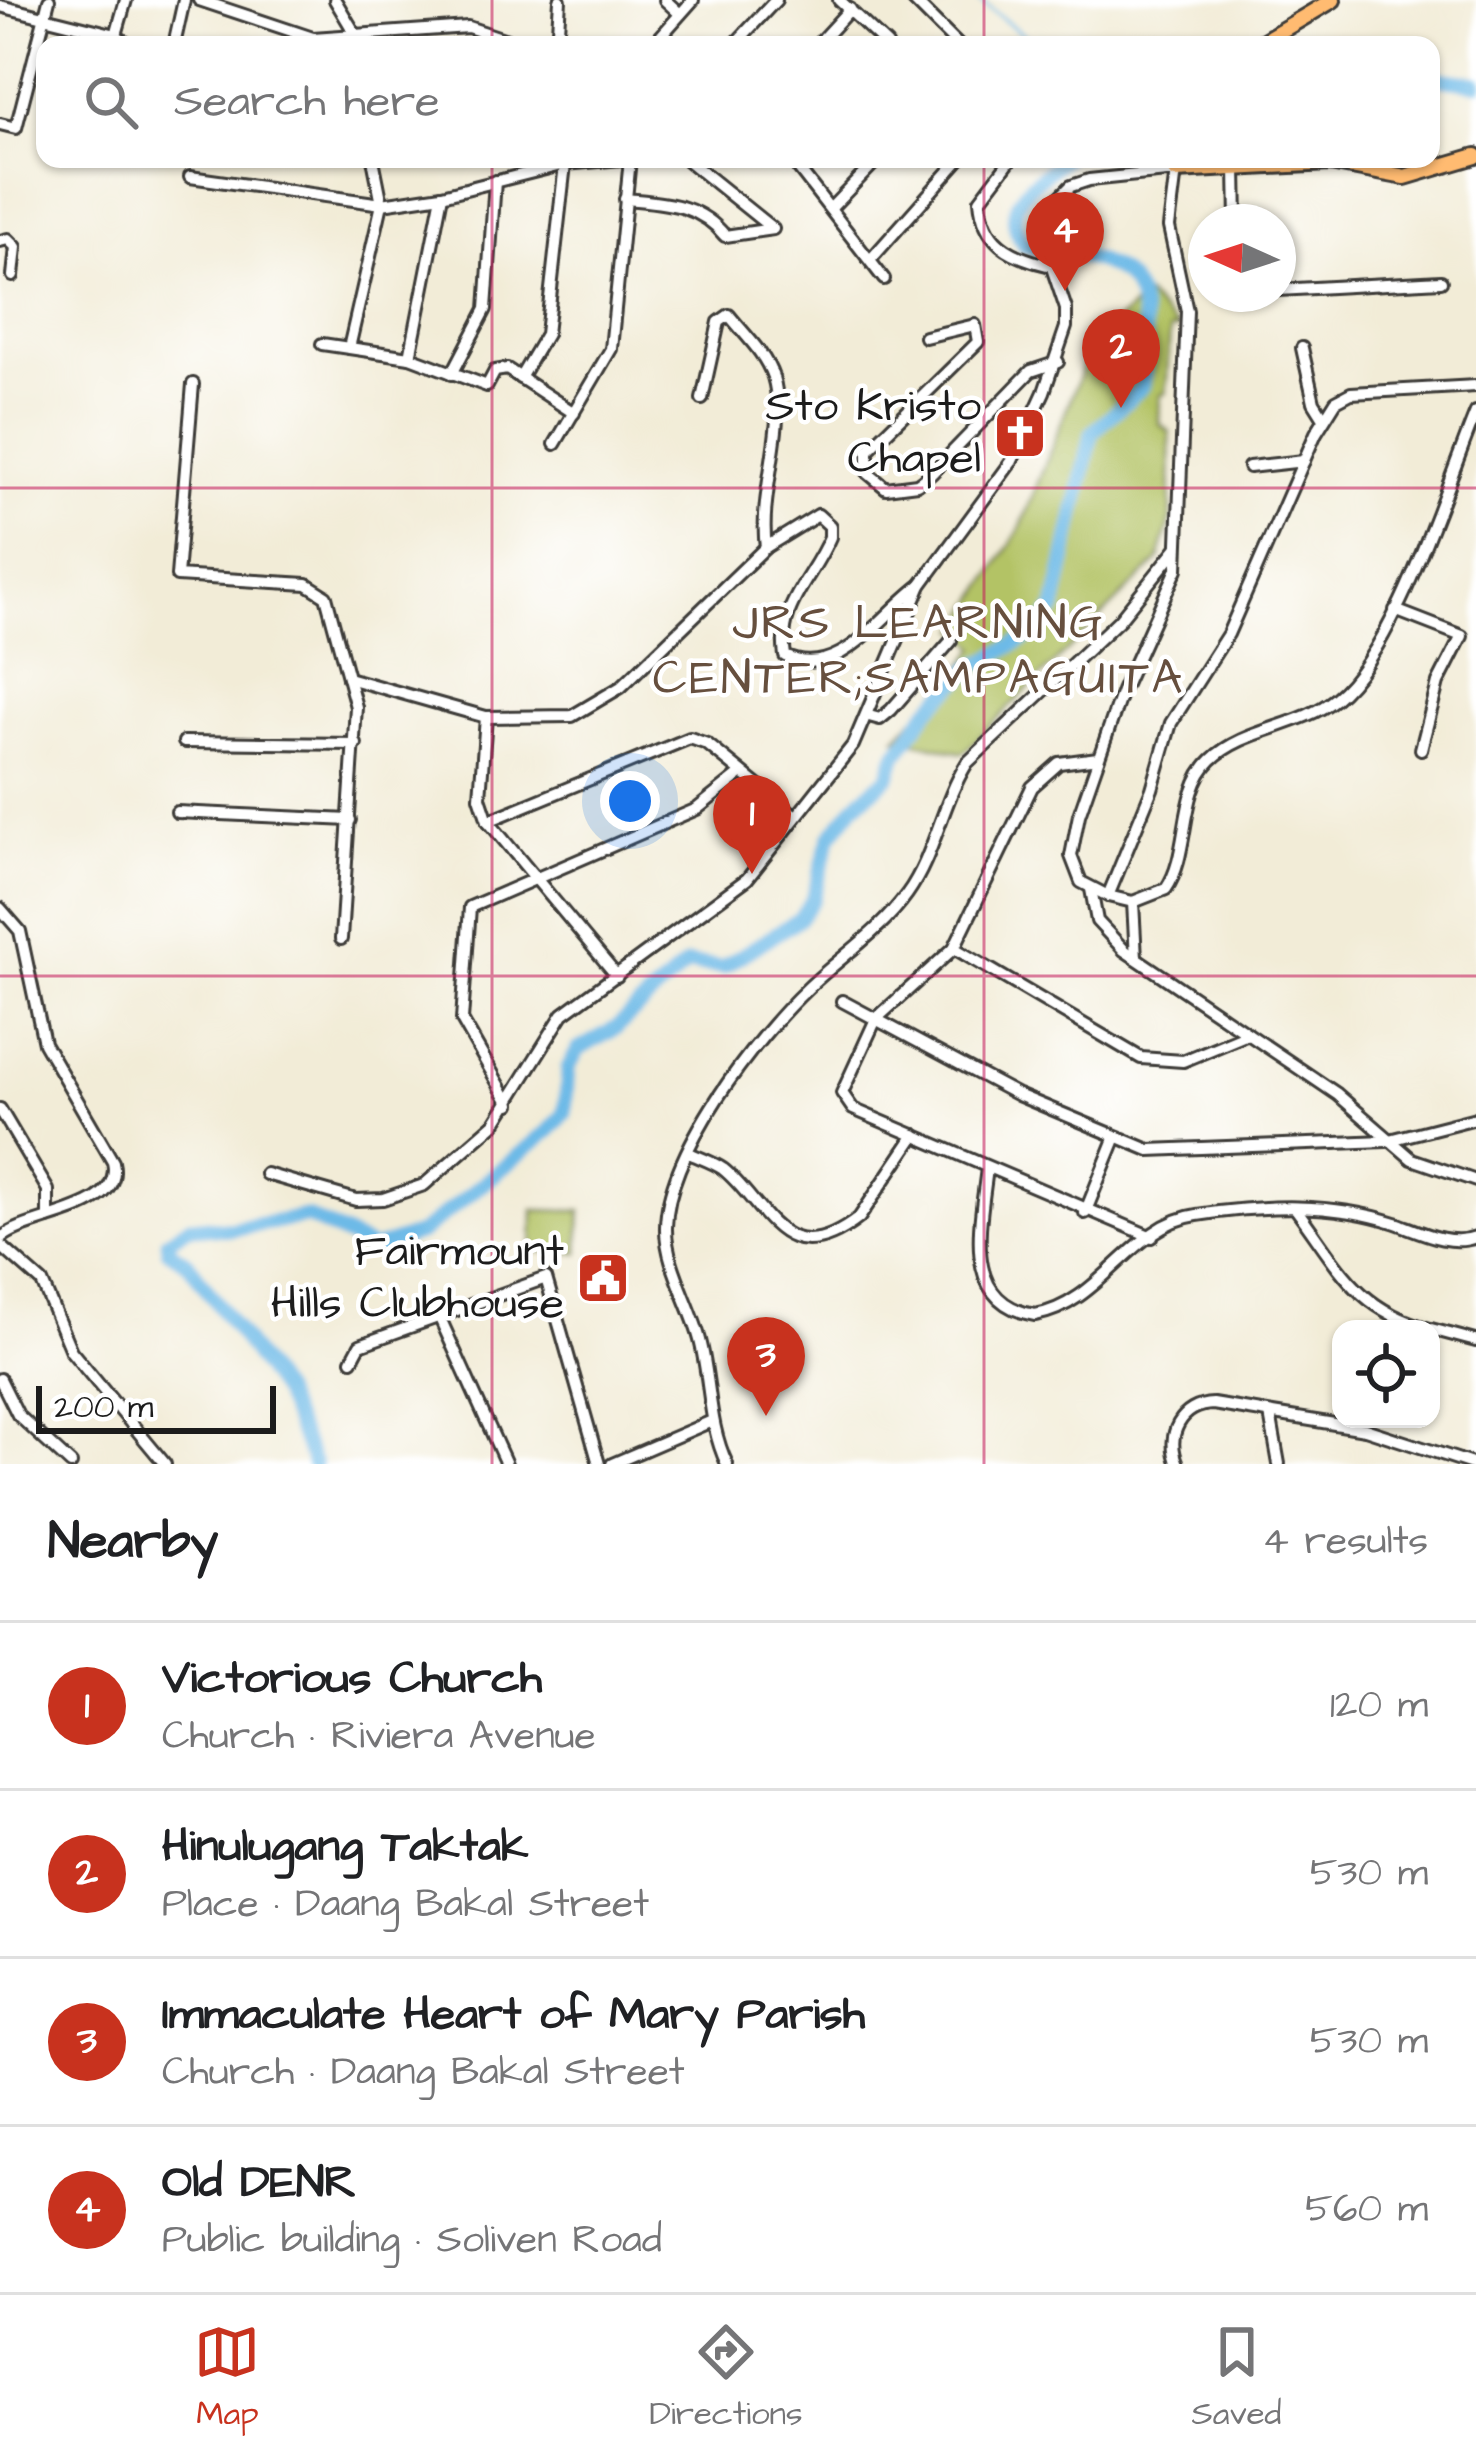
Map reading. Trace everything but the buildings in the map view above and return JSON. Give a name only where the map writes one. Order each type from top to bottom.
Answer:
[{"type":"main road","points":[[1272,36],[1334,0]]},
{"type":"main road","points":[[1440,167],[1476,156]]},
{"type":"main road","points":[[1353,168],[1405,177],[1435,168]]},
{"type":"street","points":[[41,36],[49,0]]},
{"type":"street","points":[[0,6],[116,35],[126,0]]},
{"type":"street","points":[[176,36],[184,0]]},
{"type":"street","points":[[199,0],[307,36]]},
{"type":"street","points":[[251,16],[255,0]]},
{"type":"street","points":[[334,0],[356,36]]},
{"type":"street","points":[[557,36],[560,0]]},
{"type":"street","points":[[665,0],[680,14]]},
{"type":"street","points":[[661,36],[693,0]]},
{"type":"street","points":[[742,36],[776,0]]},
{"type":"street","points":[[839,0],[878,36]]},
{"type":"street","points":[[913,0],[949,36]]},
{"type":"street","points":[[825,36],[850,9]]},
{"type":"street","points":[[382,36],[407,29],[468,27],[495,36]]},
{"type":"street","points":[[0,124],[16,128],[36,53]]},
{"type":"street","points":[[349,348],[382,203],[375,168]]},
{"type":"street","points":[[190,178],[382,203],[442,195],[549,168]]},
{"type":"street","points":[[520,378],[546,334],[565,168]]},
{"type":"street","points":[[555,443],[611,349],[626,168]]},
{"type":"street","points":[[626,200],[675,204],[710,216],[724,236],[773,229],[697,168]]},
{"type":"street","points":[[801,168],[884,279]]},
{"type":"street","points":[[832,208],[870,168]]},
{"type":"street","points":[[872,259],[952,168]]},
{"type":"street","points":[[1004,168],[980,200],[981,219],[1003,250],[1046,262]]},
{"type":"street","points":[[349,678],[486,717],[551,720],[591,709],[621,687],[766,547],[810,516],[825,517],[830,526],[823,553],[793,593],[782,635],[785,656],[806,667],[833,661],[921,585],[1012,461],[1058,362],[1066,309],[1046,262],[1042,238],[1049,208],[1071,186],[1159,168]]},
{"type":"street","points":[[1177,168],[1169,227],[1187,310],[1177,569],[1098,758],[1071,856],[1076,874],[1091,890],[1132,902],[1147,901],[1171,882],[1196,788],[1210,761],[1333,701],[1377,652],[1476,412]]},
{"type":"street","points":[[1236,168],[1237,204]]},
{"type":"street","points":[[452,374],[486,309],[495,181]]},
{"type":"street","points":[[410,357],[442,195]]},
{"type":"street","points":[[0,241],[8,239],[16,247],[13,276]]},
{"type":"street","points":[[1296,289],[1441,281]]},
{"type":"street","points":[[702,399],[719,322],[729,316],[764,358],[776,396],[761,512],[766,547]]},
{"type":"street","points":[[925,337],[975,325],[979,333],[977,343],[868,450],[868,472],[886,488],[917,484],[932,474],[1031,371],[1058,362]]},
{"type":"street","points":[[322,344],[410,357],[487,386],[499,370],[574,413]]},
{"type":"street","points":[[1302,348],[1324,418]]},
{"type":"street","points":[[193,384],[177,576],[307,584],[326,596],[349,678],[356,744],[341,939]]},
{"type":"street","points":[[1108,896],[1152,789],[1162,743],[1185,696],[1228,634],[1324,418],[1352,393],[1476,386]]},
{"type":"street","points":[[1249,466],[1304,461]]},
{"type":"street","points":[[727,1464],[712,1421],[706,1360],[665,1228],[689,1153],[741,1063],[792,1003],[887,919],[908,893],[925,864],[949,792],[967,763],[1119,620],[1177,548]]},
{"type":"street","points":[[266,1174],[356,1200],[424,1185],[511,1104],[551,1028],[587,994],[747,878],[793,814],[854,745],[921,585]]},
{"type":"street","points":[[1395,610],[1462,636],[1438,683],[1421,749]]},
{"type":"street","points":[[868,716],[880,719],[951,641]]},
{"type":"street","points":[[486,717],[480,796],[488,821],[617,976]]},
{"type":"street","points":[[488,821],[690,738],[707,744],[793,814]]},
{"type":"street","points":[[184,742],[356,744]]},
{"type":"street","points":[[1098,758],[1059,763],[1032,787],[954,948],[876,1018],[844,1081],[844,1100],[1085,1213],[1152,1237]]},
{"type":"street","points":[[511,1104],[462,1020],[466,920],[474,903],[697,809],[742,772]]},
{"type":"street","points":[[177,812],[350,820]]},
{"type":"street","points":[[1091,890],[1102,930],[1136,958],[1337,1094],[1412,1159],[1476,1181]]},
{"type":"street","points":[[1132,902],[1136,958]]},
{"type":"street","points":[[0,908],[20,931],[44,1043],[113,1162],[115,1178],[111,1187],[77,1209],[27,1222],[0,1242],[42,1282],[71,1351],[165,1464]]},
{"type":"street","points":[[954,948],[1141,1058],[1184,1061],[1248,1034]]},
{"type":"street","points":[[842,1001],[1018,1095],[1149,1150],[1386,1141],[1476,1118]]},
{"type":"street","points":[[0,1109],[48,1190],[48,1218]]},
{"type":"street","points":[[689,1153],[728,1174],[769,1225],[780,1232],[812,1236],[847,1228],[860,1218],[914,1136]]},
{"type":"street","points":[[1085,1213],[1114,1139]]},
{"type":"street","points":[[986,1168],[980,1244],[983,1276],[997,1298],[1023,1313],[1050,1312],[1077,1299],[1152,1237],[1198,1214],[1344,1207],[1443,1239],[1476,1238]]},
{"type":"street","points":[[1296,1209],[1369,1304],[1397,1320]]},
{"type":"street","points":[[352,1360],[361,1345],[546,1278],[599,1464]]},
{"type":"street","points":[[439,1316],[506,1464]]},
{"type":"street","points":[[1440,1331],[1476,1341]]},
{"type":"street","points":[[0,1378],[18,1415],[70,1464]]},
{"type":"street","points":[[1178,1464],[1175,1430],[1191,1408],[1213,1404],[1366,1429],[1472,1464]]},
{"type":"street","points":[[1270,1414],[1279,1464]]},
{"type":"street","points":[[612,1464],[712,1421]]},
{"type":"green space","points":[[1146,296],[1178,329],[1170,330],[1166,393],[1160,395],[1159,423],[1170,432],[1171,519],[1159,560],[963,753],[896,737],[949,686],[977,647],[958,629],[1020,529],[1093,341]]},
{"type":"green space","points":[[534,1210],[581,1211],[579,1253],[533,1251]]},
{"type":"waterway","points":[[978,0],[1025,36]]},
{"type":"waterway","points":[[1440,78],[1476,83]]},
{"type":"waterway","points":[[314,1464],[281,1392],[188,1263],[168,1250],[167,1241],[190,1226],[230,1229],[307,1217],[373,1249],[421,1233],[565,1113],[568,1068],[578,1050],[616,1028],[687,964],[723,967],[799,919],[813,899],[830,837],[854,806],[889,776],[895,757],[929,709],[972,668],[1035,633],[1055,609],[1092,433],[1143,386],[1145,347],[1143,317],[1127,279],[1090,259],[1025,246],[1017,232],[1014,219],[1022,196],[1052,168]]},
{"type":"place","name":"Old DENR","points":[[1065,291]]},
{"type":"place","name":"Hinulugang Taktak","points":[[1121,408]]},
{"type":"place","name":"Sto Kristo Chapel","points":[[1020,433]]},
{"type":"place","name":"Victorious Church","points":[[752,874]]},
{"type":"place","name":"Fairmount Hills Clubhouse","points":[[603,1278]]},
{"type":"place","name":"Immaculate Heart of Mary Parish","points":[[766,1416]]},
{"type":"district","name":"JRS LEARNING CENTER;SAMPAGUITA","points":[[919,652]]}]
